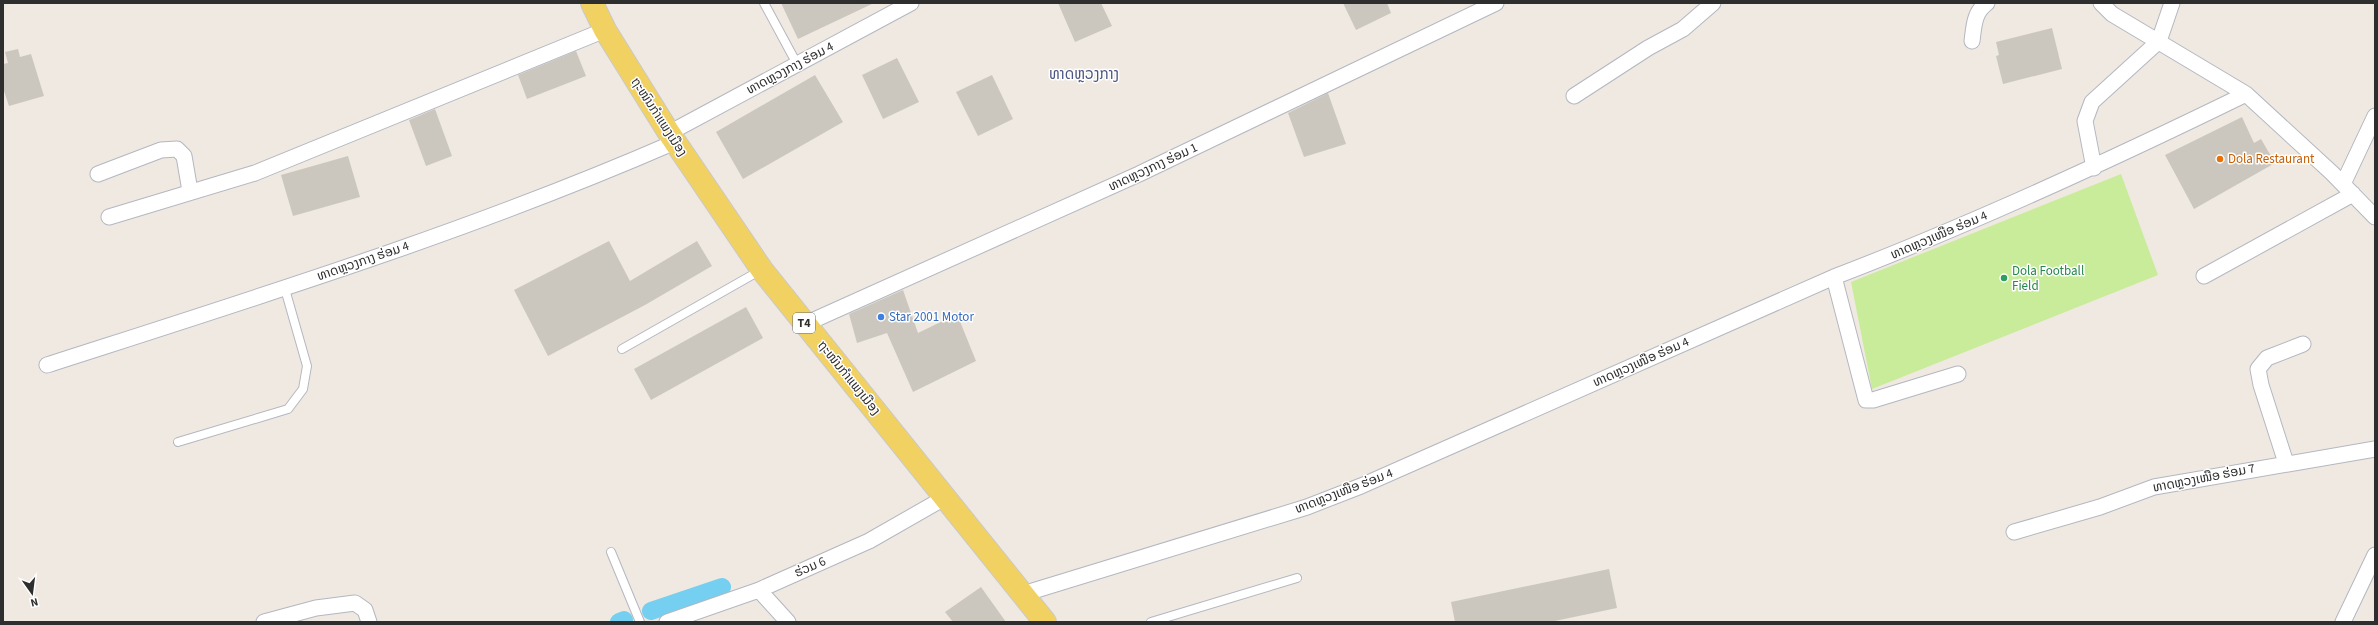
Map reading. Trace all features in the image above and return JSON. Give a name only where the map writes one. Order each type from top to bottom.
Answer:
[{"type":"main road","name":"ຖະໜົນກຳແພງເມືອງ","points":[[592,3],[605,30],[672,138],[762,270],[1045,622]]},
{"type":"street","name":"ທາດຫຼວງກາງ ຮ່ອມ 4","points":[[47,365],[285,288],[586,181],[672,138],[797,64],[911,3]]},
{"type":"street","name":"ທາດຫຼວງກາງ ຮ່ອມ 1","points":[[805,324],[1139,174],[1496,3]]},
{"type":"street","points":[[1574,96],[1648,48],[1683,29],[1713,3]]},
{"type":"street","points":[[1972,41],[1974,23],[1979,9],[1987,3]]},
{"type":"street","points":[[2101,3],[2112,14],[2246,94],[2348,189],[2375,218]]},
{"type":"street","points":[[2094,168],[2086,121],[2092,102],[2159,41],[2172,3]]},
{"type":"street","points":[[109,217],[190,191],[255,173],[605,30]]},
{"type":"street","name":"ທາດຫຼວງເໜືອ ຮ່ອມ 4","points":[[1023,594],[1307,506],[1361,486],[1834,277],[1907,249],[2094,168],[2246,94]]},
{"type":"street","points":[[2204,276],[2348,189],[2375,116]]},
{"type":"street","points":[[98,174],[161,150],[177,149],[184,156],[190,191]]},
{"type":"street","points":[[1834,277],[1866,400],[1874,400],[1958,374]]},
{"type":"street","points":[[2286,463],[2261,385],[2258,369],[2267,358],[2303,344]]},
{"type":"street","name":"ທາດຫຼວງເໜືອ ຮ່ອມ 7","points":[[2014,532],[2100,507],[2154,487],[2286,463],[2375,449]]},
{"type":"street","name":"ຮ່ວມ 6","points":[[667,622],[759,590],[868,541],[946,497]]},
{"type":"street","points":[[2343,622],[2375,555]]},
{"type":"street","points":[[759,590],[788,622]]},
{"type":"street","points":[[264,622],[316,608],[355,603],[365,610],[369,622]]},
{"type":"lane","points":[[764,3],[797,64]]},
{"type":"lane","points":[[622,349],[762,270]]},
{"type":"lane","points":[[178,442],[288,409],[303,389],[307,366],[285,288]]},
{"type":"lane","points":[[611,552],[640,622]]},
{"type":"lane","points":[[1151,622],[1297,578]]},
{"type":"green space","name":"Dola Football Field","points":[[2121,174],[2158,275],[1872,389],[1851,282]]},
{"type":"building","points":[[781,3],[874,3],[798,39]]},
{"type":"building","points":[[1058,3],[1101,3],[1112,26],[1075,42]]},
{"type":"building","points":[[1343,3],[1387,3],[1391,13],[1356,30]]},
{"type":"building","points":[[2052,28],[2062,69],[2003,84],[1996,56],[1999,55],[1996,42]]},
{"type":"building","points":[[18,49],[20,57],[31,54],[44,96],[9,106],[3,88],[3,64],[8,63],[5,52]]},
{"type":"building","points":[[576,51],[586,76],[527,99],[518,75]]},
{"type":"building","points":[[897,58],[919,102],[883,119],[862,75]]},
{"type":"building","points":[[815,75],[843,122],[743,179],[716,132]]},
{"type":"building","points":[[992,75],[1013,119],[978,136],[956,92]]},
{"type":"building","points":[[1328,93],[1346,144],[1304,157],[1288,113]]},
{"type":"building","points":[[435,109],[452,156],[426,166],[409,120]]},
{"type":"building","name":"Dola Restaurant","points":[[2242,117],[2254,143],[2261,139],[2275,163],[2194,209],[2165,155]]},
{"type":"building","points":[[348,156],[360,197],[293,216],[281,175]]},
{"type":"building","points":[[609,241],[630,281],[697,241],[712,266],[645,305],[548,356],[514,290]]},
{"type":"building","points":[[903,290],[918,333],[957,314],[976,361],[913,392],[887,333],[857,343],[849,314]]},
{"type":"building","points":[[746,307],[763,338],[651,400],[634,369]]},
{"type":"building","points":[[1609,569],[1617,608],[1550,622],[1455,622],[1451,602]]},
{"type":"building","points":[[981,587],[1006,622],[953,622],[945,612]]},
{"type":"waterway","points":[[651,611],[722,587]]},
{"type":"waterway","points":[[619,622],[624,620]]},
{"type":"place","name":"Dola Restaurant","points":[[2220,159]]},
{"type":"place","name":"Dola Football Field","points":[[2004,278]]},
{"type":"place","name":"Star 2001 Motor","points":[[881,317]]},
{"type":"district","name":"ທາດຫຼວງກາງ","points":[[1084,74]]}]
